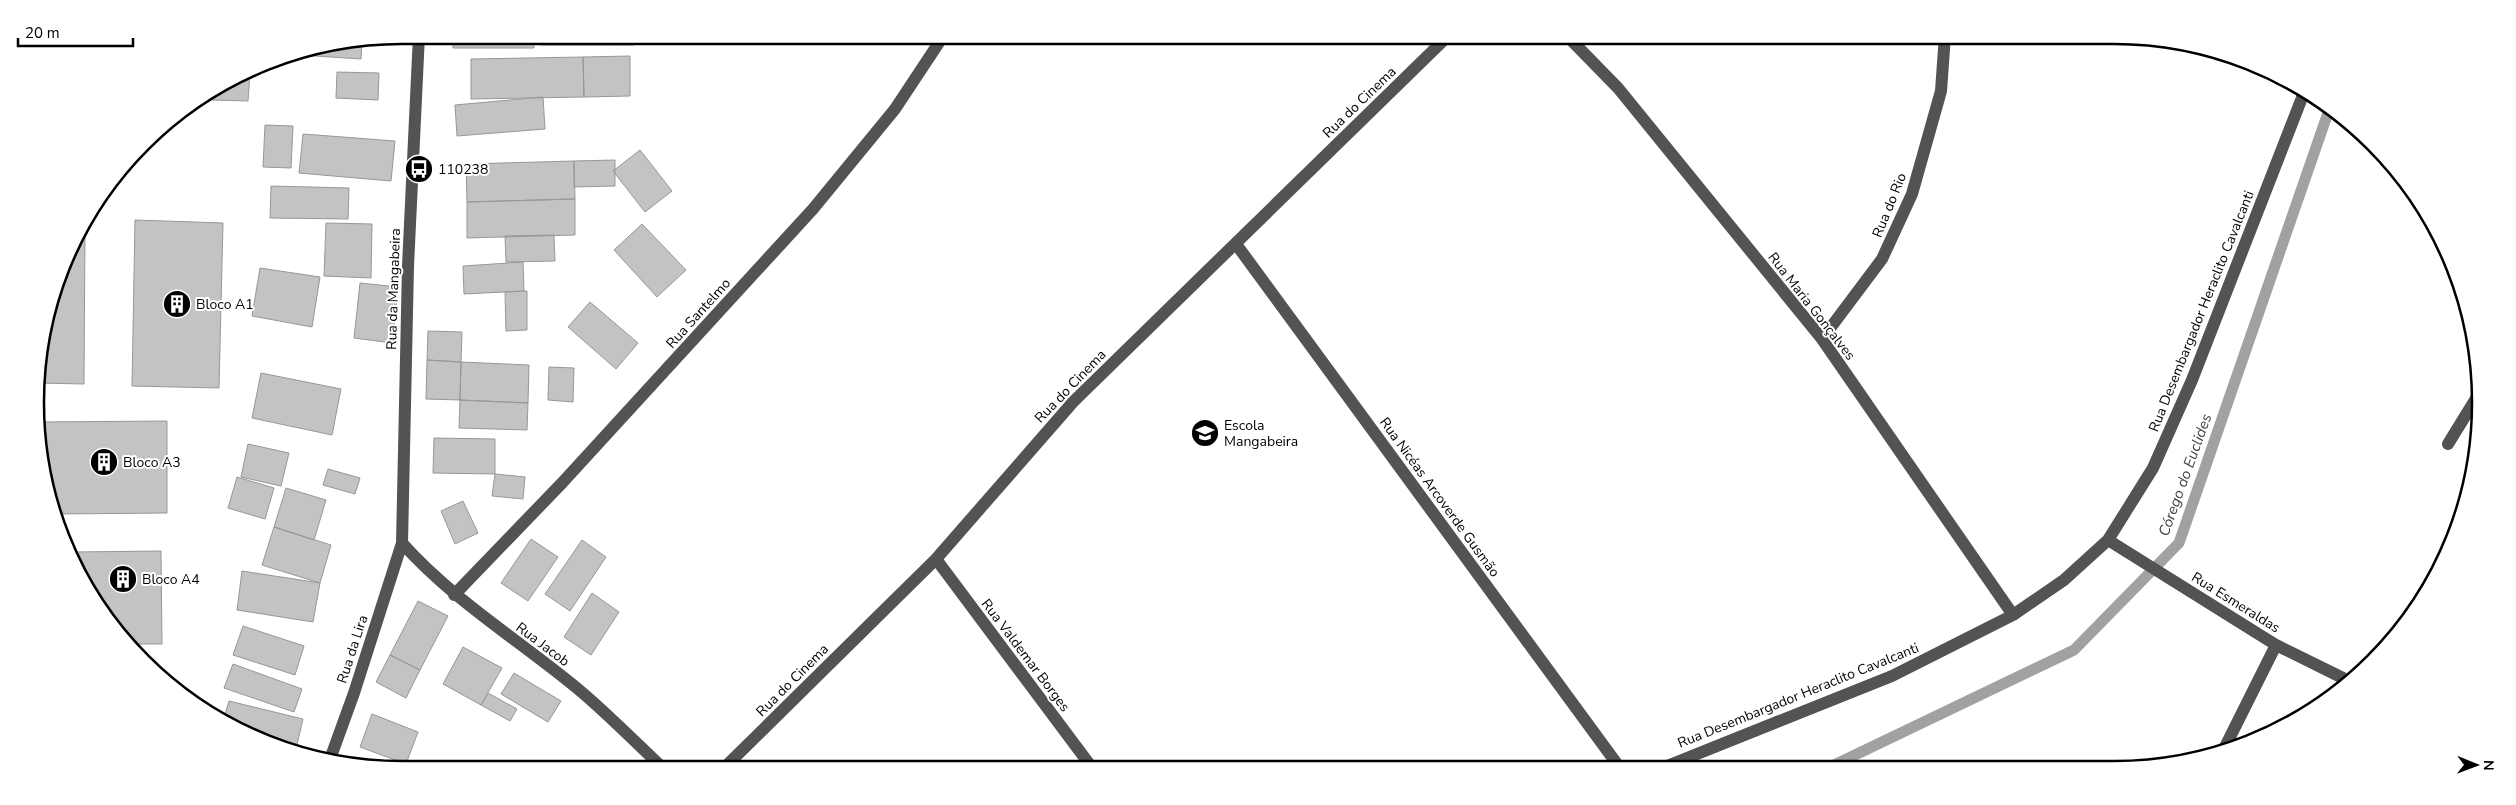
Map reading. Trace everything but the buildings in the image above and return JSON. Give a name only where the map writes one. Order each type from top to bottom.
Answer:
[{"type":"street","name":"Rua da Mangabeira","points":[[402,544],[408,266],[419,44]]},
{"type":"street","name":"Rua Santelmo","points":[[454,595],[562,483],[813,209],[896,109],[938,44]]},
{"type":"street","name":"Rua do Cinema","points":[[731,761],[936,559],[1073,402],[1440,44]]},
{"type":"street","name":"Rua Maria Gonçalves","points":[[1575,44],[1618,88],[1822,339],[2013,615]]},
{"type":"street","name":"Rua do Rio","points":[[1822,339],[1882,259],[1912,194],[1941,91],[1944,44]]},
{"type":"street","name":"Rua Desembargador Heraclito Cavalcanti","points":[[1680,761],[1892,676],[2013,615],[2064,580],[2108,540],[2153,468],[2192,380],[2302,97]]},
{"type":"street","name":"Rua Nicéas Arcoverde Gusmão","points":[[1236,244],[1615,761]]},
{"type":"street","points":[[2448,444],[2472,405]]},
{"type":"street","name":"Rua Esmeraldas","points":[[2108,540],[2276,644],[2343,678]]},
{"type":"street","name":"Rua Jacob","points":[[402,544],[425,569],[454,595],[579,690],[655,761]]},
{"type":"street","name":"Rua da Lira","points":[[332,754],[354,693],[402,544]]},
{"type":"street","name":"Rua Valdemar Borges","points":[[936,559],[1087,761]]},
{"type":"street","points":[[2229,742],[2276,644]]},
{"type":"waterway","name":"Córego do Euclides","points":[[1843,761],[2074,650],[2179,543],[2327,115]]},
{"type":"place","name":"110238","points":[[419,169]]},
{"type":"place","name":"Bloco A1","points":[[177,304]]},
{"type":"place","name":"Escola Mangabeira","points":[[1205,433]]},
{"type":"place","name":"Bloco A3","points":[[104,462]]},
{"type":"place","name":"Bloco A4","points":[[123,579]]}]
